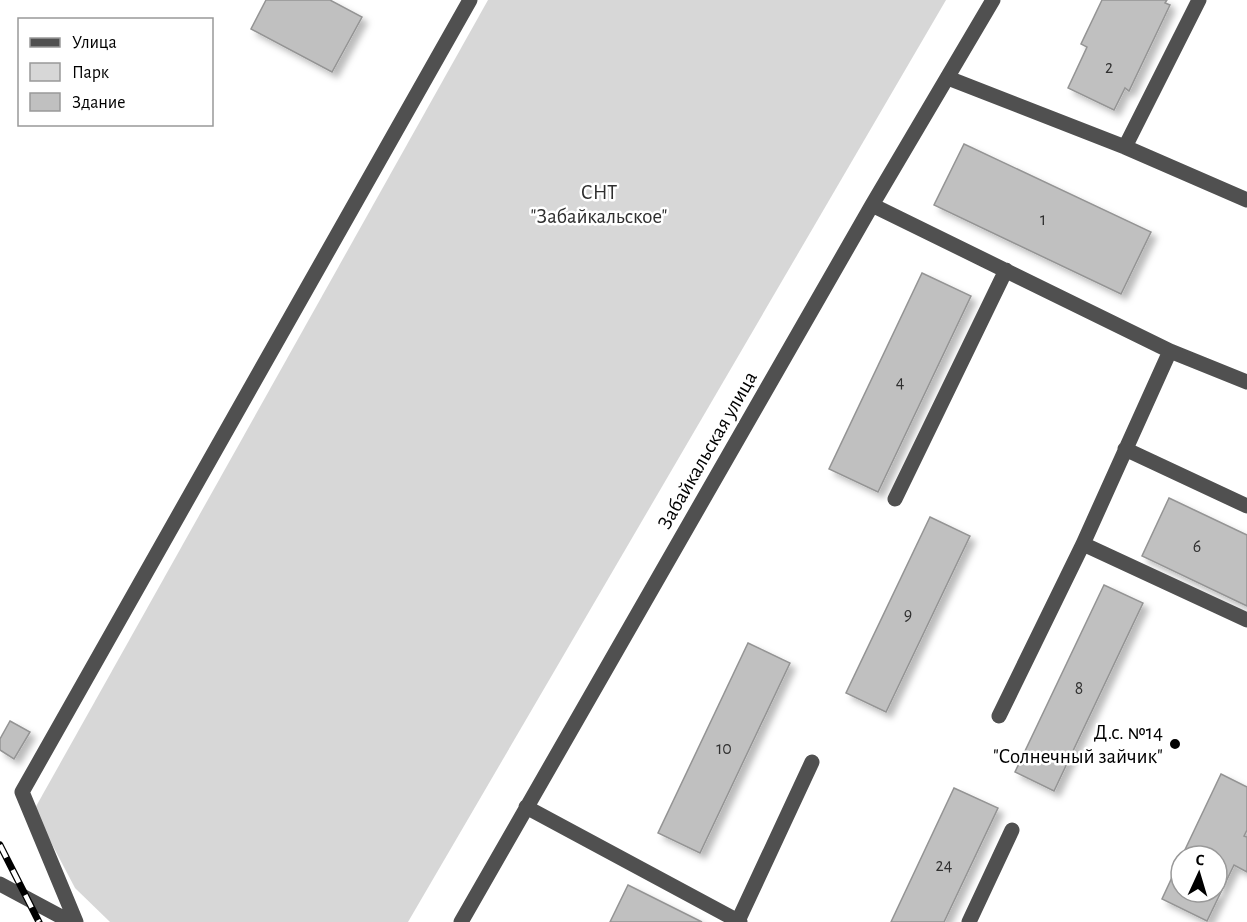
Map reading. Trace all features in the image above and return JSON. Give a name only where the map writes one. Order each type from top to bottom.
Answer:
[{"type":"street","points":[[76,922],[22,792],[470,0]]},
{"type":"street","name":"Забайкальская улица","points":[[461,922],[872,205],[993,0]]},
{"type":"street","points":[[1125,147],[1199,0]]},
{"type":"street","points":[[948,78],[1125,147],[1247,200]]},
{"type":"street","points":[[872,205],[1170,351],[1247,382]]},
{"type":"street","points":[[894,499],[1006,270]]},
{"type":"street","points":[[999,716],[1083,544],[1170,351]]},
{"type":"street","points":[[1125,449],[1247,506]]},
{"type":"street","points":[[1083,544],[1247,620]]},
{"type":"street","points":[[526,807],[739,922],[812,762]]},
{"type":"street","points":[[969,922],[1012,830]]},
{"type":"street","points":[[0,884],[71,922]]},
{"type":"green space","name":"СНТ \"Забайкальское\"","points":[[488,0],[946,0],[408,922],[110,922],[75,888],[34,810]]},
{"type":"building","points":[[266,0],[330,0],[362,17],[332,72],[251,29]]},
{"type":"building","points":[[1102,0],[1167,0],[1165,3],[1170,5],[1129,91],[1125,88],[1114,110],[1068,88],[1087,47],[1081,44]]},
{"type":"building","points":[[964,144],[1151,232],[1121,294],[934,205]]},
{"type":"building","points":[[922,273],[971,296],[878,492],[829,469]]},
{"type":"building","points":[[1169,498],[1247,535],[1247,606],[1142,556]]},
{"type":"building","points":[[930,517],[970,536],[886,712],[846,693]]},
{"type":"building","points":[[1104,585],[1143,603],[1054,791],[1015,772]]},
{"type":"building","points":[[748,643],[790,663],[700,853],[658,833]]},
{"type":"building","points":[[10,721],[30,732],[14,759],[0,750],[0,739]]},
{"type":"building","points":[[1221,774],[1247,787],[1247,830],[1244,836],[1247,837],[1247,872],[1234,865],[1229,875],[1229,844],[1188,844]]},
{"type":"building","points":[[954,788],[998,808],[944,922],[891,922]]},
{"type":"building","points":[[1169,884],[1169,902],[1162,899]]},
{"type":"building","points":[[628,885],[702,922],[610,922]]},
{"type":"building","points":[[1172,904],[1215,904],[1207,921]]},
{"type":"railway","points":[[0,845],[39,922]]},
{"type":"place","name":"Д.с. №14 \"Солнечный зайчик\"","points":[[1175,744]]}]
